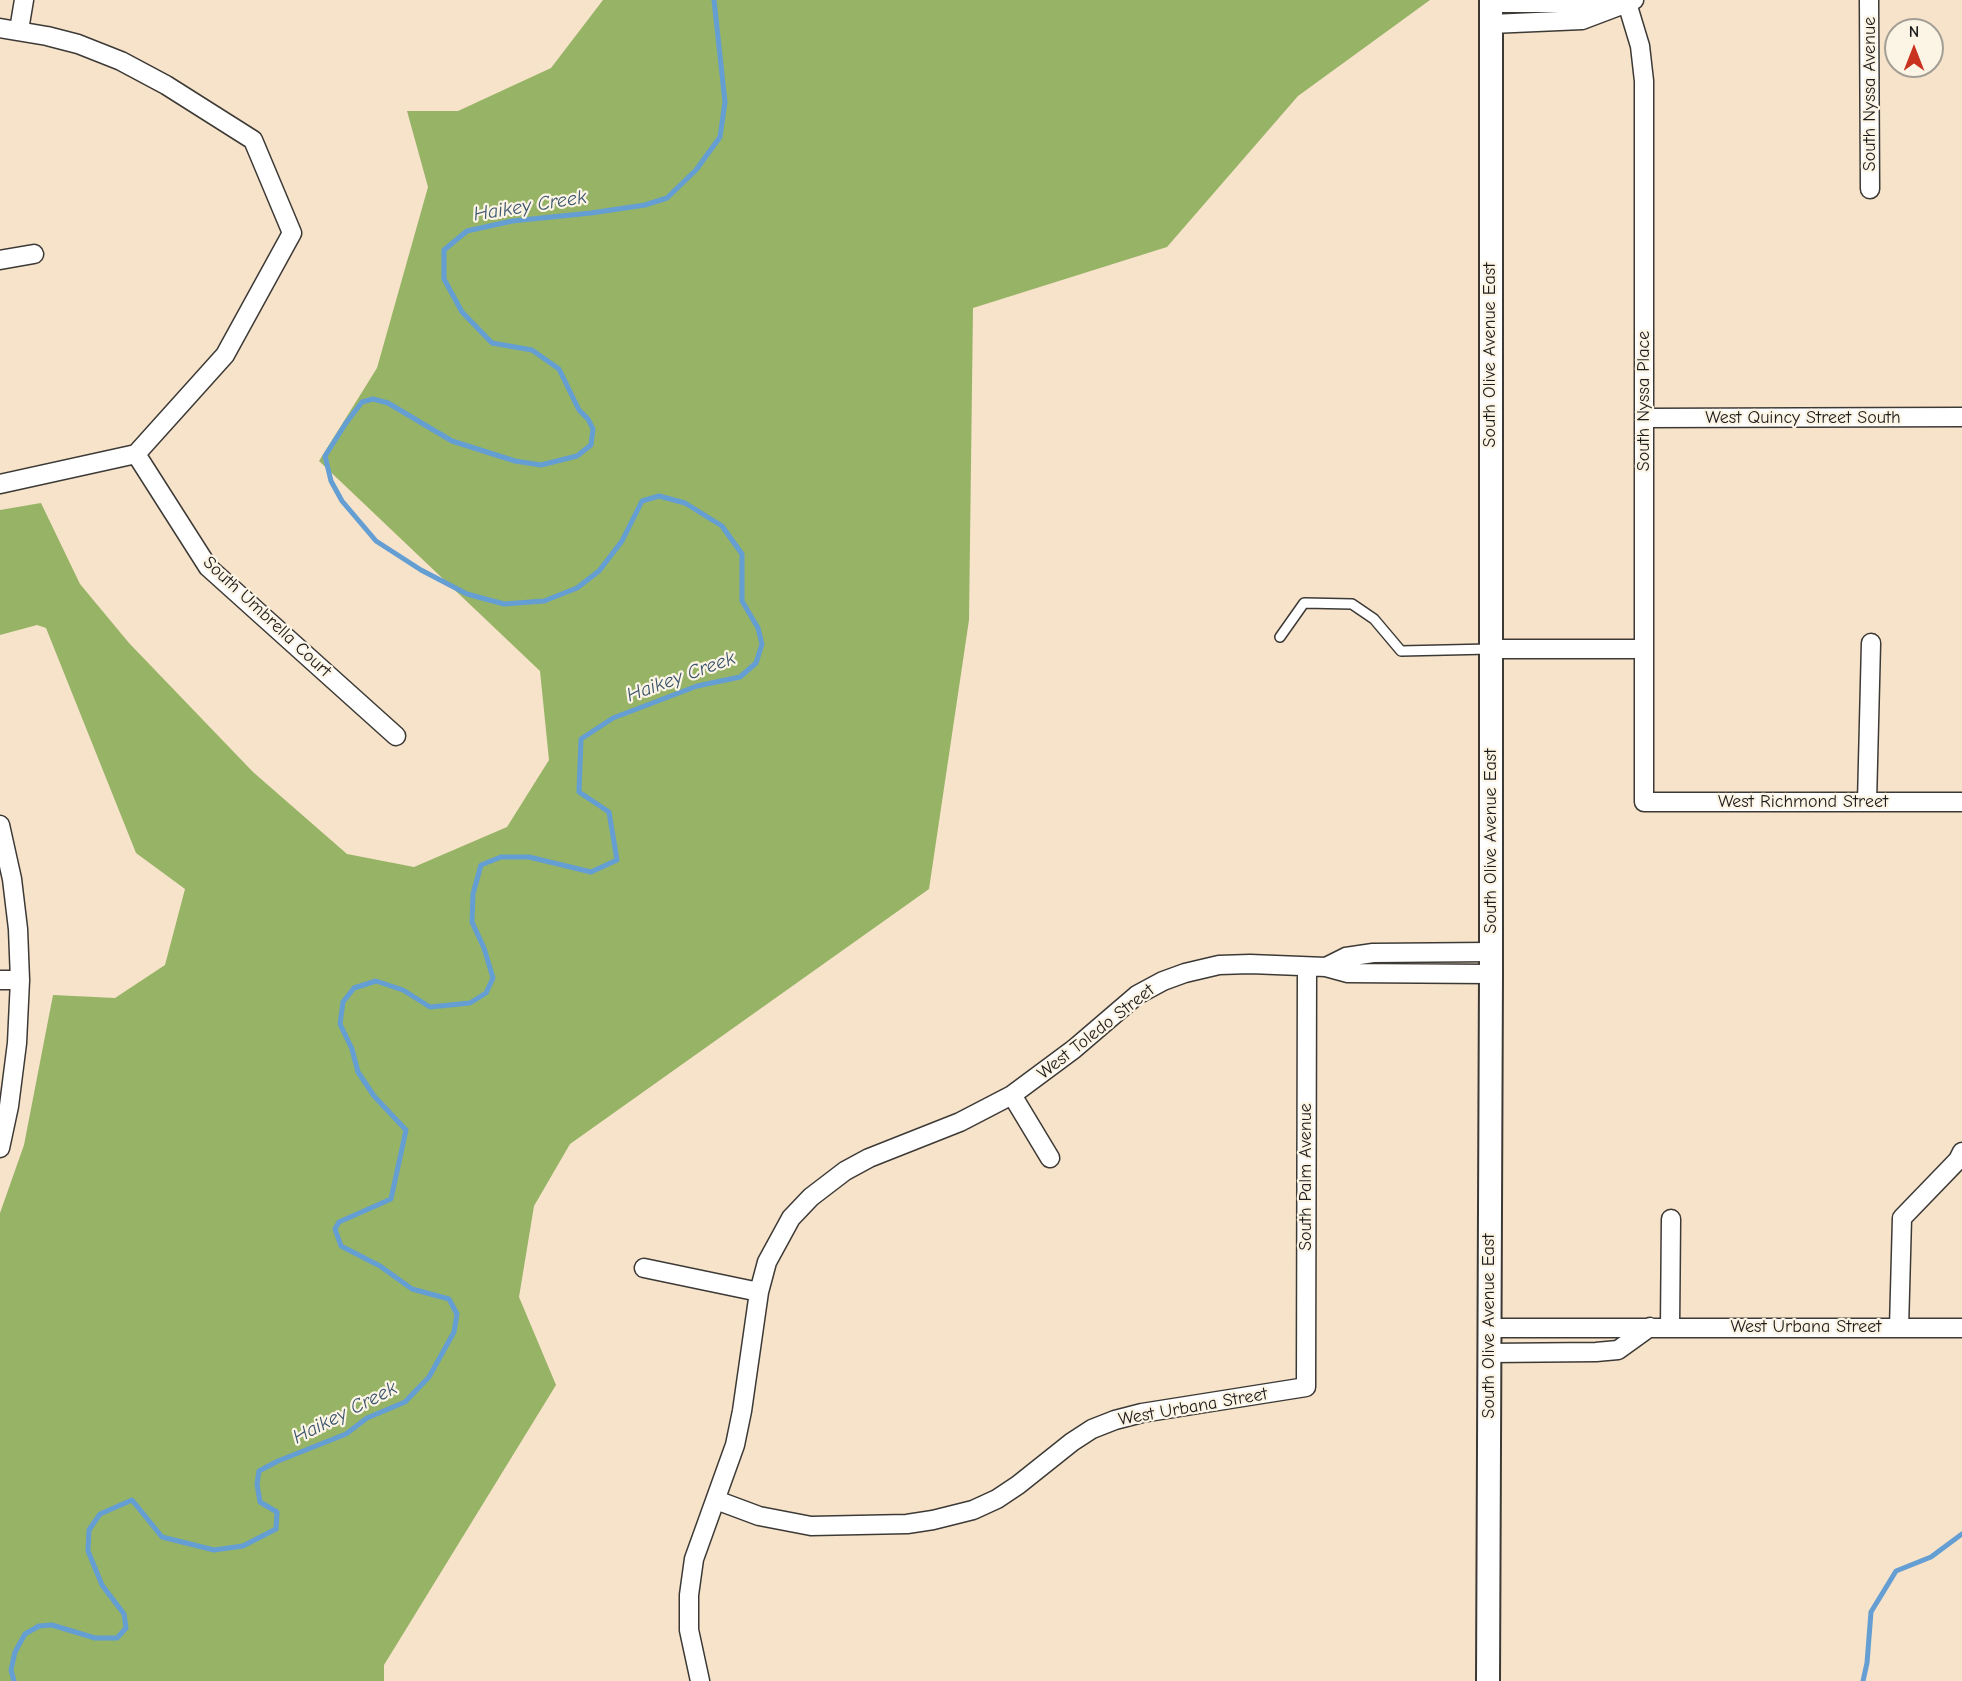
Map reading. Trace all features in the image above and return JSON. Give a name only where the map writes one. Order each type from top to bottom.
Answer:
[{"type":"street","points":[[19,30],[24,0]]},
{"type":"street","name":"South Nyssa Avenue","points":[[1869,0],[1870,189]]},
{"type":"street","points":[[1491,9],[1630,1]]},
{"type":"street","name":"South Nyssa Place","points":[[1630,1],[1643,65],[1644,802]]},
{"type":"street","name":"South Olive Avenue East","points":[[1488,1681],[1491,9]]},
{"type":"street","points":[[0,28],[19,30],[78,44],[121,61],[166,85],[253,140],[292,232],[225,355],[136,454],[0,484]]},
{"type":"street","points":[[0,261],[34,255]]},
{"type":"street","name":"West Quincy Street South","points":[[1644,418],[1962,417]]},
{"type":"street","name":"South Umbrella Court","points":[[136,454],[208,567],[396,736]]},
{"type":"street","points":[[1867,802],[1871,643]]},
{"type":"street","points":[[1490,649],[1644,649]]},
{"type":"street","name":"West Richmond Street","points":[[1644,802],[1962,802]]},
{"type":"street","points":[[0,825],[12,879],[18,929],[20,980],[16,1054],[9,1106],[0,1148]]},
{"type":"street","name":"West Toledo Street","points":[[700,1681],[689,1630],[689,1595],[694,1559],[735,1444],[742,1412],[759,1292],[767,1262],[786,1225],[824,1185],[869,1158],[960,1122],[1012,1095],[1068,1054],[1137,996],[1163,981],[1185,973],[1218,965],[1326,967],[1346,957],[1373,953],[1491,963]]},
{"type":"street","name":"South Palm Avenue","points":[[1306,1387],[1307,966]]},
{"type":"street","points":[[0,980],[20,980]]},
{"type":"street","points":[[1012,1095],[1050,1158]]},
{"type":"street","points":[[1899,1328],[1902,1218],[1958,1160],[1962,1152]]},
{"type":"street","points":[[1670,1327],[1671,1219]]},
{"type":"street","points":[[644,1268],[759,1292]]},
{"type":"street","points":[[1489,1353],[1618,1350],[1650,1327]]},
{"type":"street","name":"West Urbana Street","points":[[1489,1328],[1962,1328]]},
{"type":"street","name":"West Urbana Street","points":[[716,1500],[759,1516],[811,1526],[907,1524],[933,1520],[973,1510],[997,1499],[1072,1442],[1092,1429],[1115,1420],[1142,1413],[1306,1387]]},
{"type":"lane","points":[[1280,637],[1304,603],[1352,604],[1374,619],[1401,651],[1490,649]]},
{"type":"green space","points":[[603,0],[1430,0],[1298,96],[1167,247],[973,308],[969,620],[929,889],[570,1144],[534,1206],[519,1297],[556,1385],[384,1665],[384,1681],[0,1681],[0,1213],[24,1145],[53,995],[115,998],[165,965],[185,889],[136,853],[46,628],[37,625],[0,635],[0,510],[41,503],[80,584],[129,643],[253,772],[347,854],[414,867],[507,827],[549,760],[540,671],[319,461],[377,368],[428,187],[407,111],[458,111],[551,68]]},
{"type":"waterway","name":"Haikey Creek","points":[[14,1681],[11,1670],[15,1652],[25,1634],[39,1626],[52,1625],[95,1638],[117,1638],[126,1628],[124,1614],[102,1585],[88,1551],[89,1530],[100,1514],[132,1500],[162,1537],[214,1550],[243,1546],[276,1529],[277,1512],[260,1502],[257,1484],[259,1471],[346,1434],[367,1418],[405,1402],[429,1377],[454,1332],[457,1314],[449,1299],[412,1289],[380,1266],[341,1246],[335,1229],[339,1222],[391,1199],[406,1130],[374,1096],[358,1072],[352,1049],[340,1024],[343,1002],[354,988],[376,981],[403,990],[430,1007],[470,1003],[486,993],[493,978],[484,948],[472,922],[473,894],[481,865],[501,857],[529,857],[591,872],[617,860],[609,812],[579,792],[581,739],[613,718],[697,686],[740,677],[756,663],[762,644],[758,628],[742,601],[742,554],[722,526],[685,503],[659,496],[642,501],[622,541],[599,571],[577,588],[544,601],[504,604],[467,594],[421,570],[376,541],[342,501],[331,481],[325,456],[362,402],[373,399],[388,403],[452,441],[515,461],[541,465],[577,456],[591,445],[593,429],[588,419],[579,410],[559,369],[532,350],[492,343],[462,312],[444,279],[444,250],[467,231],[512,221],[645,205],[667,198],[696,170],[720,137],[725,102],[714,0]]},
{"type":"waterway","points":[[1863,1681],[1867,1663],[1871,1612],[1896,1571],[1931,1557],[1962,1534]]}]
